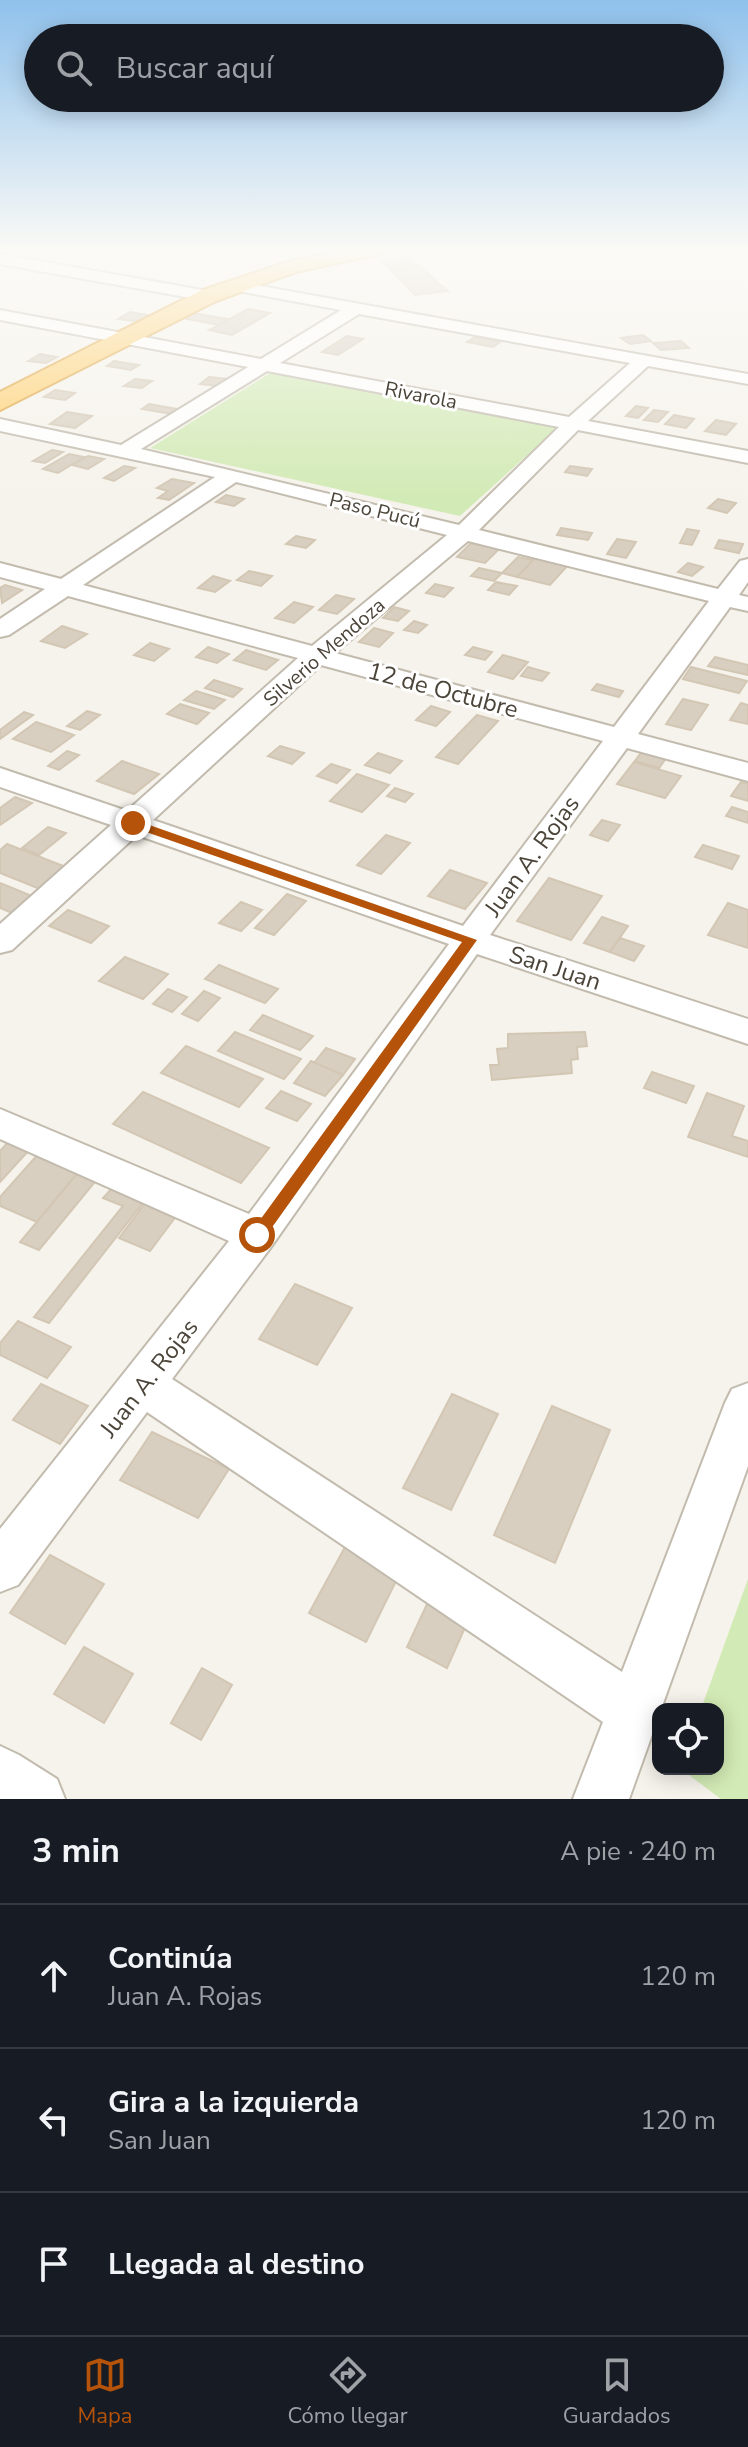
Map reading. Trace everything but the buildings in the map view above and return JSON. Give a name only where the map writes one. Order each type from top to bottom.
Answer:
[{"type":"highway","points":[[0,402],[137,332]]},
{"type":"street","name":"Rivarola","points":[[87,332],[748,457]]},
{"type":"street","points":[[123,452],[318,332]]},
{"type":"street","points":[[485,332],[748,379]]},
{"type":"street","points":[[680,367],[734,359]]},
{"type":"street","name":"Silverio Mendoza","points":[[0,942],[317,655],[465,532],[573,424],[644,360]]},
{"type":"street","name":"Paso Pucú","points":[[0,425],[233,475],[736,601]]},
{"type":"street","points":[[0,630],[233,475]]},
{"type":"street","name":"Juan A. Rojas","points":[[0,1568],[257,1235],[617,738],[736,601],[748,566]]},
{"type":"street","name":"12 de Octubre","points":[[0,570],[748,772]]},
{"type":"street","name":"San Juan","points":[[0,777],[470,940],[748,1032]]},
{"type":"street","points":[[0,1123],[257,1235]]},
{"type":"street","points":[[144,1385],[633,1711]]},
{"type":"street","points":[[601,1799],[748,1403]]},
{"type":"street","points":[[0,1774],[37,1799]]},
{"type":"green space","points":[[283,365],[565,421],[460,516],[150,448]]},
{"type":"green space","points":[[748,1579],[748,1799],[721,1799],[689,1775],[724,1775],[724,1703],[703,1703]]},
{"type":"route","points":[[133,823],[470,940],[257,1235]]}]
